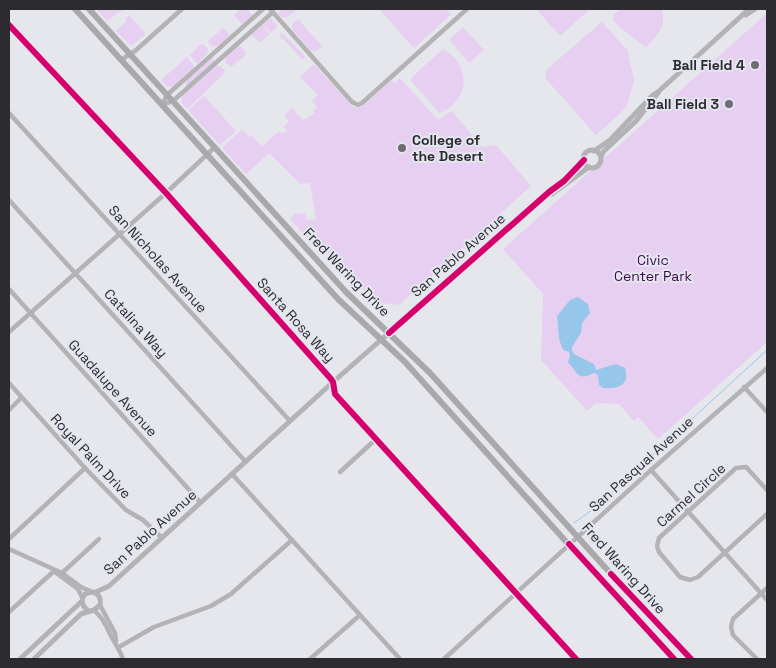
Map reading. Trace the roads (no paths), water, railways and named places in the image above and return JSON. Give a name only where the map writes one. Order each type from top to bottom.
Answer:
[{"type":"main road","name":"Fred Waring Drive","points":[[75,9],[338,299],[411,368],[674,659]]},
{"type":"main road","name":"Fred Waring Drive","points":[[89,9],[346,292],[430,373],[611,574],[691,659]]},
{"type":"street","points":[[121,60],[182,9]]},
{"type":"street","points":[[162,105],[167,95],[263,9]]},
{"type":"street","points":[[162,105],[173,101],[271,10],[352,102],[358,105],[467,9]]},
{"type":"street","points":[[658,92],[636,122],[603,152],[601,163],[597,167],[589,167],[584,160],[586,153],[594,151],[610,140],[653,95],[749,9]]},
{"type":"street","points":[[743,16],[755,9]]},
{"type":"street","name":"Santa Rosa Way","points":[[9,25],[166,193],[333,382],[335,394],[576,659]]},
{"type":"street","name":"San Nicholas Avenue","points":[[9,113],[290,421]]},
{"type":"street","points":[[9,332],[76,274],[215,147]]},
{"type":"street","points":[[594,151],[598,152],[601,157]]},
{"type":"street","name":"San Pablo Avenue","points":[[100,599],[109,586],[161,537],[389,332],[564,181],[584,160]]},
{"type":"street","name":"San Pablo Avenue","points":[[544,197],[566,185],[589,167]]},
{"type":"street","name":"Catalina Way","points":[[9,200],[245,462]]},
{"type":"street","name":"Guadalupe Avenue","points":[[9,289],[200,502]]},
{"type":"street","name":"San Pasqual Avenue","points":[[444,659],[651,470],[767,368]]},
{"type":"street","name":"Royal Palm Drive","points":[[9,383],[85,468],[126,510],[143,520],[161,537]]},
{"type":"street","points":[[744,387],[767,412]]},
{"type":"street","points":[[9,410],[22,398]]},
{"type":"street","points":[[340,472],[376,439]]},
{"type":"street","name":"Carmel Circle","points":[[767,490],[746,467],[736,468],[659,538],[657,546],[659,552],[680,577],[690,580],[698,577],[767,514]]},
{"type":"street","points":[[9,538],[85,468]]},
{"type":"street","points":[[651,470],[767,600]]},
{"type":"street","points":[[232,474],[400,659]]},
{"type":"street","points":[[62,573],[99,539]]},
{"type":"street","points":[[117,645],[154,627],[211,606],[231,594],[292,540]]},
{"type":"street","points":[[9,548],[54,571],[78,589],[83,606],[92,610],[105,622],[123,659]]},
{"type":"street","points":[[54,571],[62,573],[81,587],[94,592],[100,599],[100,605],[115,633],[117,645]]},
{"type":"street","points":[[9,612],[54,571]]},
{"type":"street","name":"San Pablo Avenue","points":[[22,659],[85,594],[109,586]]},
{"type":"street","points":[[757,659],[733,635],[731,627],[733,619],[767,588]]},
{"type":"street","points":[[34,659],[81,614],[100,605]]},
{"type":"street","points":[[310,659],[360,615]]},
{"type":"water","points":[[578,297],[588,304],[590,313],[582,323],[581,333],[572,350],[574,354],[594,364],[596,370],[616,364],[625,368],[626,378],[622,385],[618,387],[603,388],[599,385],[598,375],[594,373],[589,376],[578,375],[568,362],[569,352],[563,350],[559,339],[557,316],[570,300]]},
{"type":"waterway","points":[[574,523],[595,508],[767,350]]},
{"type":"place","name":"Ball Field 4","points":[[755,65]]},
{"type":"place","name":"Ball Field 3","points":[[729,104]]},
{"type":"place","name":"College of the Desert","points":[[402,148]]},
{"type":"park label","name":"Civic Center Park","points":[[653,268]]}]
